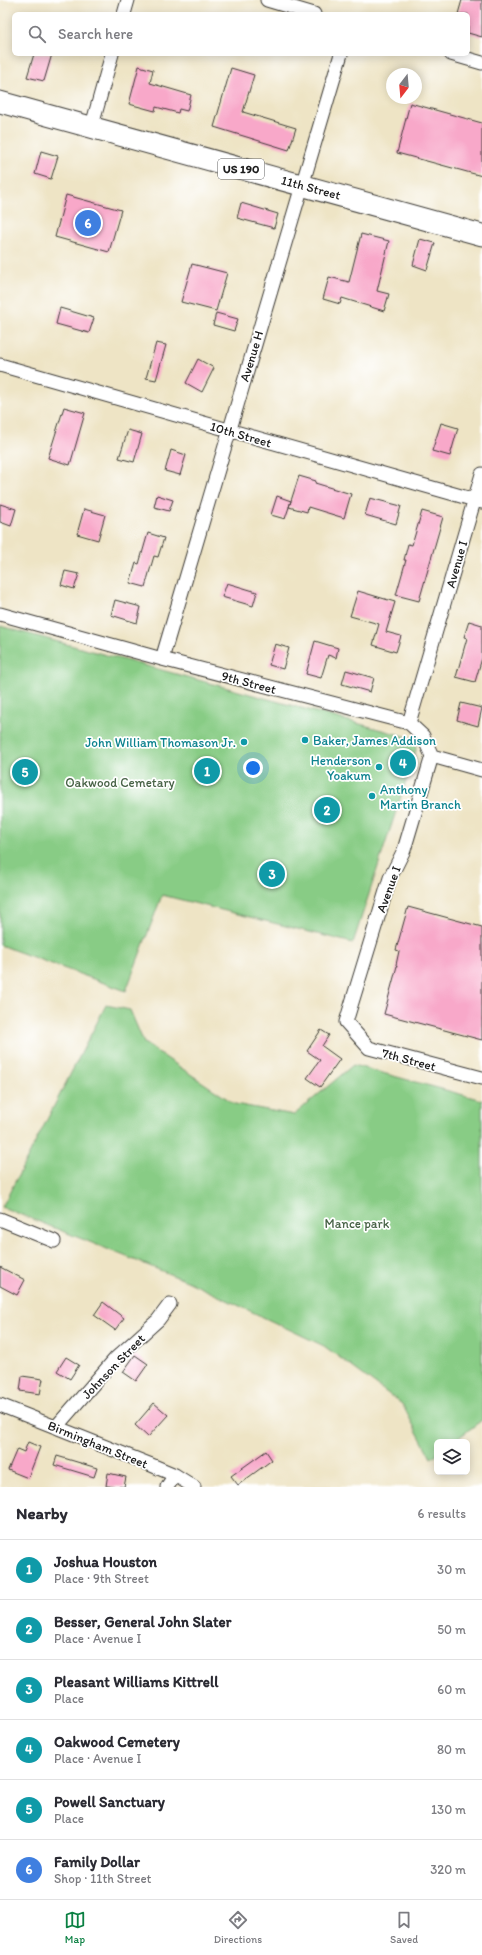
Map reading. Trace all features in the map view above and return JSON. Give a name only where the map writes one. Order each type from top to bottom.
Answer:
[{"type":"main road","name":"11th Street","points":[[0,102],[91,129],[303,185],[482,235]]},
{"type":"street","points":[[125,12],[128,0]]},
{"type":"street","points":[[267,0],[307,12]]},
{"type":"street","points":[[91,129],[111,56]]},
{"type":"street","name":"Avenue H","points":[[162,659],[340,56]]},
{"type":"street","points":[[458,56],[482,63]]},
{"type":"street","name":"10th Street","points":[[0,365],[478,501]]},
{"type":"street","name":"Avenue I","points":[[409,723],[478,501],[482,474]]},
{"type":"street","name":"9th Street","points":[[0,614],[162,659],[409,723],[423,736],[432,756]]},
{"type":"street","points":[[432,756],[482,770]]},
{"type":"street","name":"Avenue I","points":[[346,1022],[390,878],[404,850],[432,756]]},
{"type":"street","name":"7th Street","points":[[346,1022],[369,1048],[482,1078]]},
{"type":"street","points":[[0,1219],[54,1241]]},
{"type":"street","name":"Johnson Street","points":[[56,1427],[116,1358],[158,1320],[170,1304]]},
{"type":"street","name":"Birmingham Street","points":[[0,1405],[175,1475],[194,1487]]},
{"type":"street","points":[[167,1487],[175,1475]]},
{"type":"green space","name":"Oakwood Cemetary","points":[[0,626],[415,739],[416,750],[353,943],[162,895],[126,991],[0,945]]},
{"type":"green space","name":"Mance park","points":[[106,1005],[130,1010],[144,1043],[235,1104],[294,1115],[353,1065],[482,1100],[482,1420],[457,1439],[434,1439],[434,1456],[431,1458],[402,1404],[324,1346],[187,1281],[2,1207]]},
{"type":"building","points":[[462,0],[482,0],[482,37],[470,34],[470,12],[459,12]]},
{"type":"building","points":[[33,56],[51,56],[44,81],[27,77]]},
{"type":"building","points":[[139,66],[153,70],[150,83],[191,95],[187,111],[179,109],[178,113],[156,107],[155,111],[129,104]]},
{"type":"building","points":[[231,68],[254,75],[243,112],[296,128],[289,150],[214,127]]},
{"type":"building","points":[[410,104],[482,123],[482,176],[397,153]]},
{"type":"building","points":[[41,151],[58,156],[51,179],[35,174]]},
{"type":"building","points":[[66,195],[121,210],[109,252],[55,237]]},
{"type":"building","points":[[241,203],[278,214],[274,228],[237,218]]},
{"type":"building","points":[[361,234],[389,241],[377,291],[389,294],[384,311],[342,298],[340,304],[323,299],[329,277],[349,282]]},
{"type":"building","points":[[420,239],[435,243],[427,270],[413,265]]},
{"type":"building","points":[[192,264],[227,273],[216,311],[181,302]]},
{"type":"building","points":[[60,308],[94,318],[89,333],[56,324]]},
{"type":"building","points":[[216,313],[238,319],[234,331],[213,325]]},
{"type":"building","points":[[156,343],[166,345],[156,380],[146,378]]},
{"type":"building","points":[[198,359],[214,368],[202,392],[186,383]]},
{"type":"building","points":[[64,407],[85,413],[70,465],[48,458]]},
{"type":"building","points":[[441,423],[458,428],[450,456],[432,451]]},
{"type":"building","points":[[128,430],[142,434],[134,462],[119,458]]},
{"type":"building","points":[[171,450],[186,455],[180,475],[165,471]]},
{"type":"building","points":[[299,476],[316,481],[315,483],[351,494],[344,518],[308,507],[307,512],[289,507]]},
{"type":"building","points":[[157,495],[173,500],[169,511],[154,507]]},
{"type":"building","points":[[277,496],[291,501],[285,519],[271,515]]},
{"type":"building","points":[[370,498],[401,506],[396,524],[365,515]]},
{"type":"building","points":[[0,504],[16,509],[11,526],[0,522]]},
{"type":"building","points":[[84,509],[105,515],[98,540],[77,534]]},
{"type":"building","points":[[422,511],[443,517],[419,601],[396,595],[406,560],[404,560],[408,544],[412,545]]},
{"type":"building","points":[[148,533],[164,538],[158,557],[154,556],[145,587],[130,583],[136,563],[139,564]]},
{"type":"building","points":[[65,571],[79,574],[74,589],[61,585]]},
{"type":"building","points":[[227,583],[257,592],[253,606],[222,597]]},
{"type":"building","points":[[358,591],[395,602],[386,632],[401,636],[396,652],[373,645],[379,624],[350,616]]},
{"type":"building","points":[[115,600],[141,607],[137,623],[111,615]]},
{"type":"building","points":[[469,621],[482,625],[482,658],[475,682],[456,677],[467,638],[464,637]]},
{"type":"building","points":[[315,641],[338,648],[336,658],[328,655],[321,678],[306,674]]},
{"type":"building","points":[[275,644],[289,648],[283,669],[269,665]]},
{"type":"building","points":[[346,670],[374,678],[370,692],[342,684]]},
{"type":"building","points":[[461,703],[482,708],[478,726],[457,720]]},
{"type":"building","points":[[408,907],[482,927],[482,1040],[384,1014],[397,966],[399,951],[396,950]]},
{"type":"building","points":[[321,1030],[329,1035],[322,1046],[340,1059],[320,1087],[307,1078],[320,1060],[307,1051]]},
{"type":"building","points":[[0,1267],[25,1280],[17,1295],[0,1286]]},
{"type":"building","points":[[103,1302],[124,1318],[115,1330],[94,1315]]},
{"type":"building","points":[[135,1355],[148,1364],[136,1381],[123,1372]]},
{"type":"building","points":[[66,1357],[79,1365],[70,1379],[57,1371]]},
{"type":"building","points":[[22,1376],[43,1379],[40,1394],[20,1391]]},
{"type":"building","points":[[154,1403],[168,1415],[148,1437],[135,1425]]},
{"type":"building","points":[[28,1442],[40,1447],[28,1478],[8,1470],[17,1449],[24,1452]]},
{"type":"building","points":[[266,1451],[272,1460],[238,1485],[231,1476]]},
{"type":"building","points":[[57,1456],[97,1468],[94,1477],[54,1465]]},
{"type":"building","points":[[108,1473],[126,1477],[124,1487],[106,1486]]},
{"type":"place","name":"Family Dollar","points":[[88,223]]},
{"type":"place","name":"Baker, James Addison","points":[[305,740]]},
{"type":"place","name":"John William Thomason Jr.","points":[[244,742]]},
{"type":"place","name":"Oakwood Cemetery","points":[[403,763]]},
{"type":"place","name":"Henderson Yoakum","points":[[379,767]]},
{"type":"place","name":"Joshua Houston","points":[[207,771]]},
{"type":"place","name":"Powell Sanctuary","points":[[25,772]]},
{"type":"place","name":"Anthony Martin Branch","points":[[372,796]]},
{"type":"place","name":"Besser, General John Slater","points":[[327,810]]},
{"type":"place","name":"Pleasant Williams Kittrell","points":[[272,874]]}]
